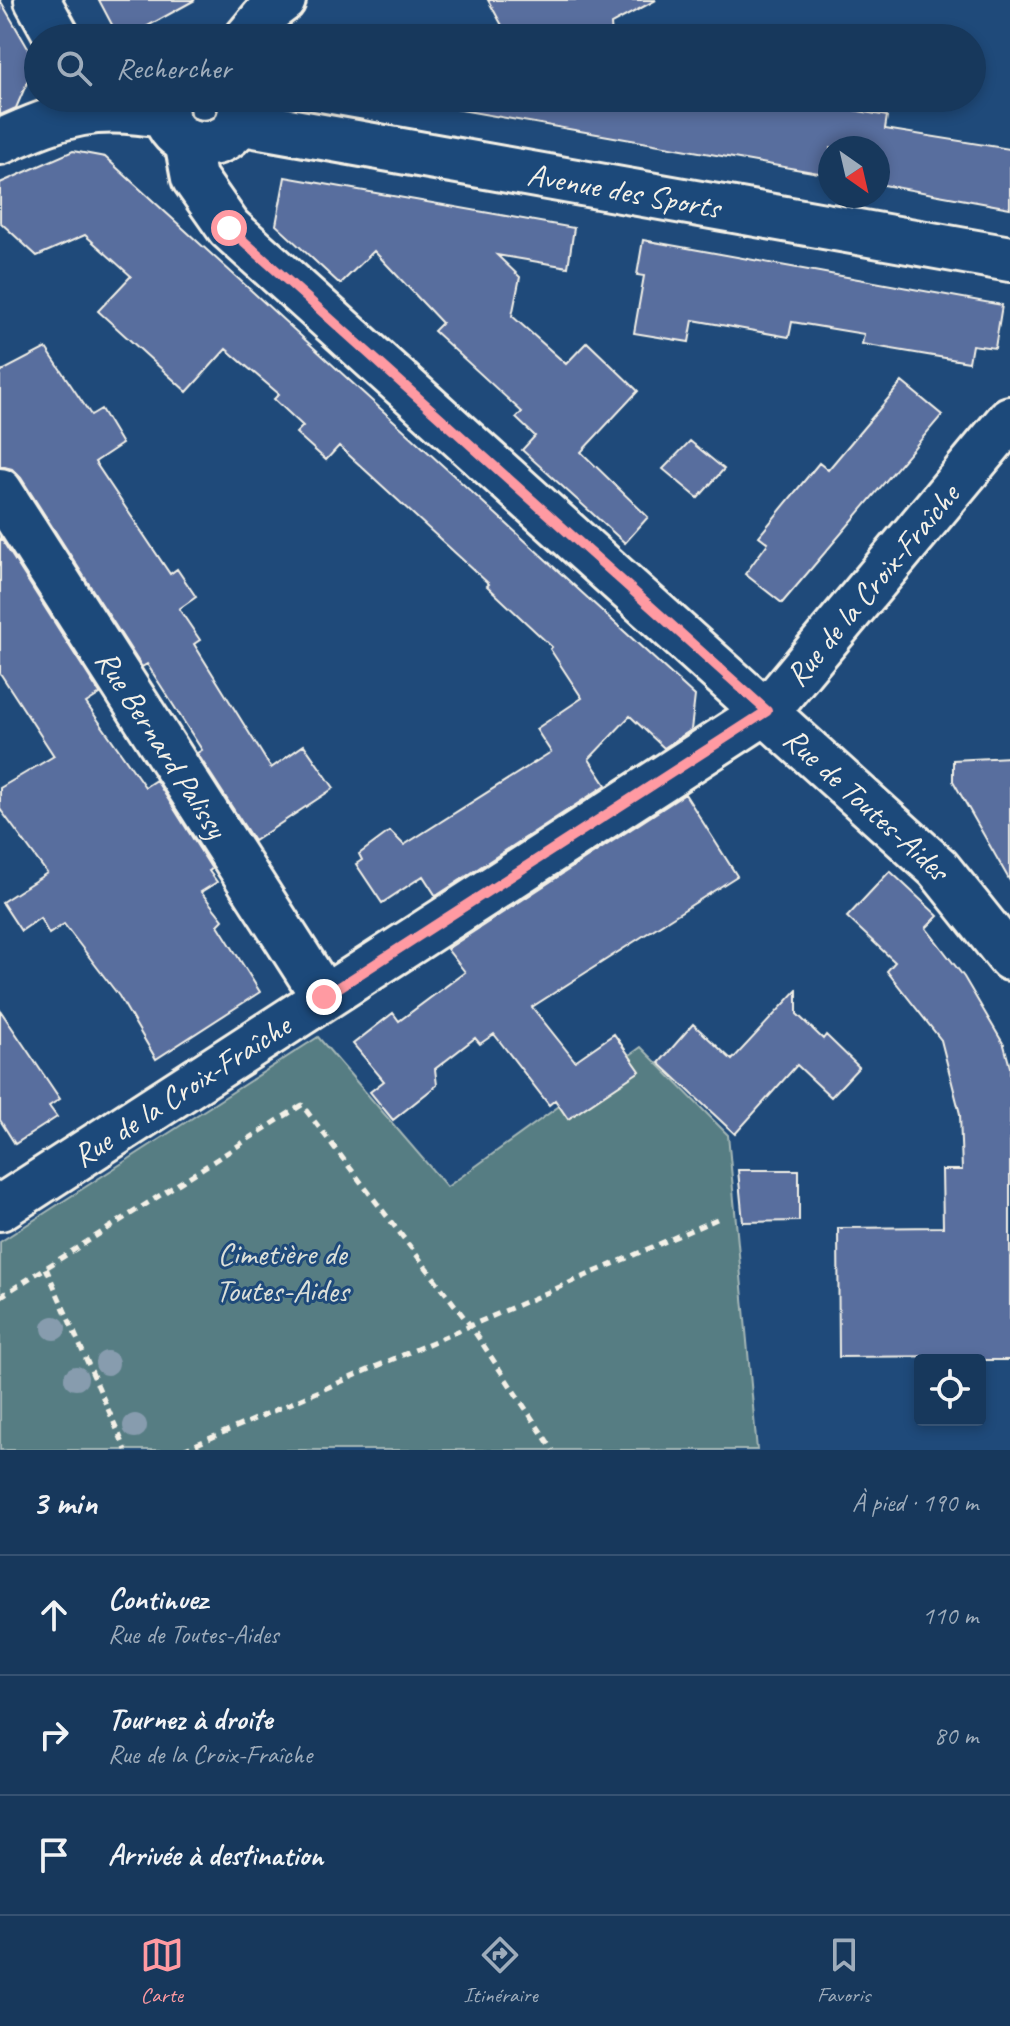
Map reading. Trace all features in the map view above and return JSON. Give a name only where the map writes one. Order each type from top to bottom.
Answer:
[{"type":"street","points":[[37,0],[50,24]]},
{"type":"street","points":[[259,24],[283,0]]},
{"type":"street","name":"Avenue des Sports","points":[[0,142],[70,112]]},
{"type":"street","name":"Avenue des Sports","points":[[147,112],[1010,259]]},
{"type":"street","name":"Rue de Toutes-Aides","points":[[203,120],[194,178],[229,228],[938,868],[1010,958]]},
{"type":"street","name":"Rue de la Croix-Fraîche","points":[[4,1198],[324,997],[767,711],[1010,419]]},
{"type":"street","name":"Rue Bernard Palissy","points":[[0,491],[324,997]]},
{"type":"path","points":[[0,1297],[302,1105],[470,1325],[553,1450]]},
{"type":"path","points":[[183,1450],[717,1219]]},
{"type":"path","points":[[45,1268],[126,1450]]},
{"type":"green space","name":"Cimetière de Toutes-Aides","points":[[318,1037],[447,1187],[641,1047],[728,1135],[757,1450],[0,1450],[0,1242]]},
{"type":"building","points":[[0,0],[24,41],[24,90],[16,108],[0,115]]},
{"type":"building","points":[[99,0],[195,0],[151,24],[112,24]]},
{"type":"building","points":[[488,0],[656,0],[611,24],[501,24]]},
{"type":"building","points":[[472,112],[864,112],[887,116],[885,129],[1010,149],[1010,208],[890,186],[890,136],[818,136],[818,173]]},
{"type":"building","points":[[73,151],[105,157],[695,696],[691,730],[664,748],[630,716],[589,759],[606,785],[436,896],[423,876],[382,903],[356,864],[362,860],[359,854],[390,831],[404,845],[551,752],[536,729],[582,698],[550,649],[552,647],[487,586],[489,584],[339,446],[326,460],[296,433],[303,426],[274,399],[279,394],[226,349],[187,392],[98,311],[131,276],[85,235],[37,256],[0,222],[0,183]]},
{"type":"building","points":[[285,177],[574,228],[568,267],[497,255],[520,277],[512,316],[566,364],[587,342],[638,391],[581,452],[648,517],[625,543],[522,450],[535,436],[516,418],[522,412],[434,331],[442,323],[374,251],[340,284],[276,225]]},
{"type":"building","points":[[643,240],[1002,305],[995,348],[972,345],[969,362],[862,344],[864,334],[792,322],[789,337],[693,320],[689,342],[634,333],[644,276],[637,275]]},
{"type":"building","points":[[46,348],[91,415],[101,409],[122,444],[95,462],[170,574],[177,569],[196,597],[179,609],[200,640],[194,644],[271,768],[304,745],[334,788],[254,841],[197,753],[202,750],[147,664],[142,667],[21,478],[12,469],[0,466],[0,372]]},
{"type":"building","points":[[902,382],[942,415],[782,603],[745,574],[768,543],[759,536],[819,463],[828,470]]},
{"type":"building","points":[[690,441],[724,469],[698,498],[663,469]]},
{"type":"building","points":[[0,537],[100,694],[86,703],[145,787],[156,780],[212,869],[209,871],[217,882],[201,892],[223,920],[218,925],[260,992],[156,1059],[119,996],[64,924],[49,934],[40,918],[21,931],[2,902],[47,873],[0,809],[0,788],[54,756],[0,673]]},
{"type":"building","points":[[1010,757],[1010,881],[953,781],[953,760]]},
{"type":"building","points":[[685,794],[737,876],[532,1007],[575,1061],[614,1034],[640,1071],[568,1119],[555,1100],[549,1105],[494,1034],[480,1044],[475,1038],[435,1069],[437,1085],[393,1120],[370,1092],[384,1081],[353,1044],[393,1013],[399,1021],[465,972],[447,949]]},
{"type":"building","points":[[890,871],[938,916],[926,928],[964,977],[1004,1045],[1010,1067],[1010,1360],[986,1360],[986,1354],[839,1357],[838,1228],[943,1227],[942,1170],[962,1170],[960,1114],[941,1040],[887,971],[895,962],[847,917]]},
{"type":"building","points":[[797,990],[797,1014],[823,1039],[826,1035],[859,1067],[831,1097],[797,1065],[735,1134],[659,1063],[693,1024],[732,1060]]},
{"type":"building","points":[[0,1010],[60,1099],[49,1106],[57,1117],[15,1144],[0,1120]]},
{"type":"building","points":[[738,1170],[799,1170],[799,1221],[743,1222]]},
{"type":"route","points":[[229,228],[767,711],[324,997]]}]
